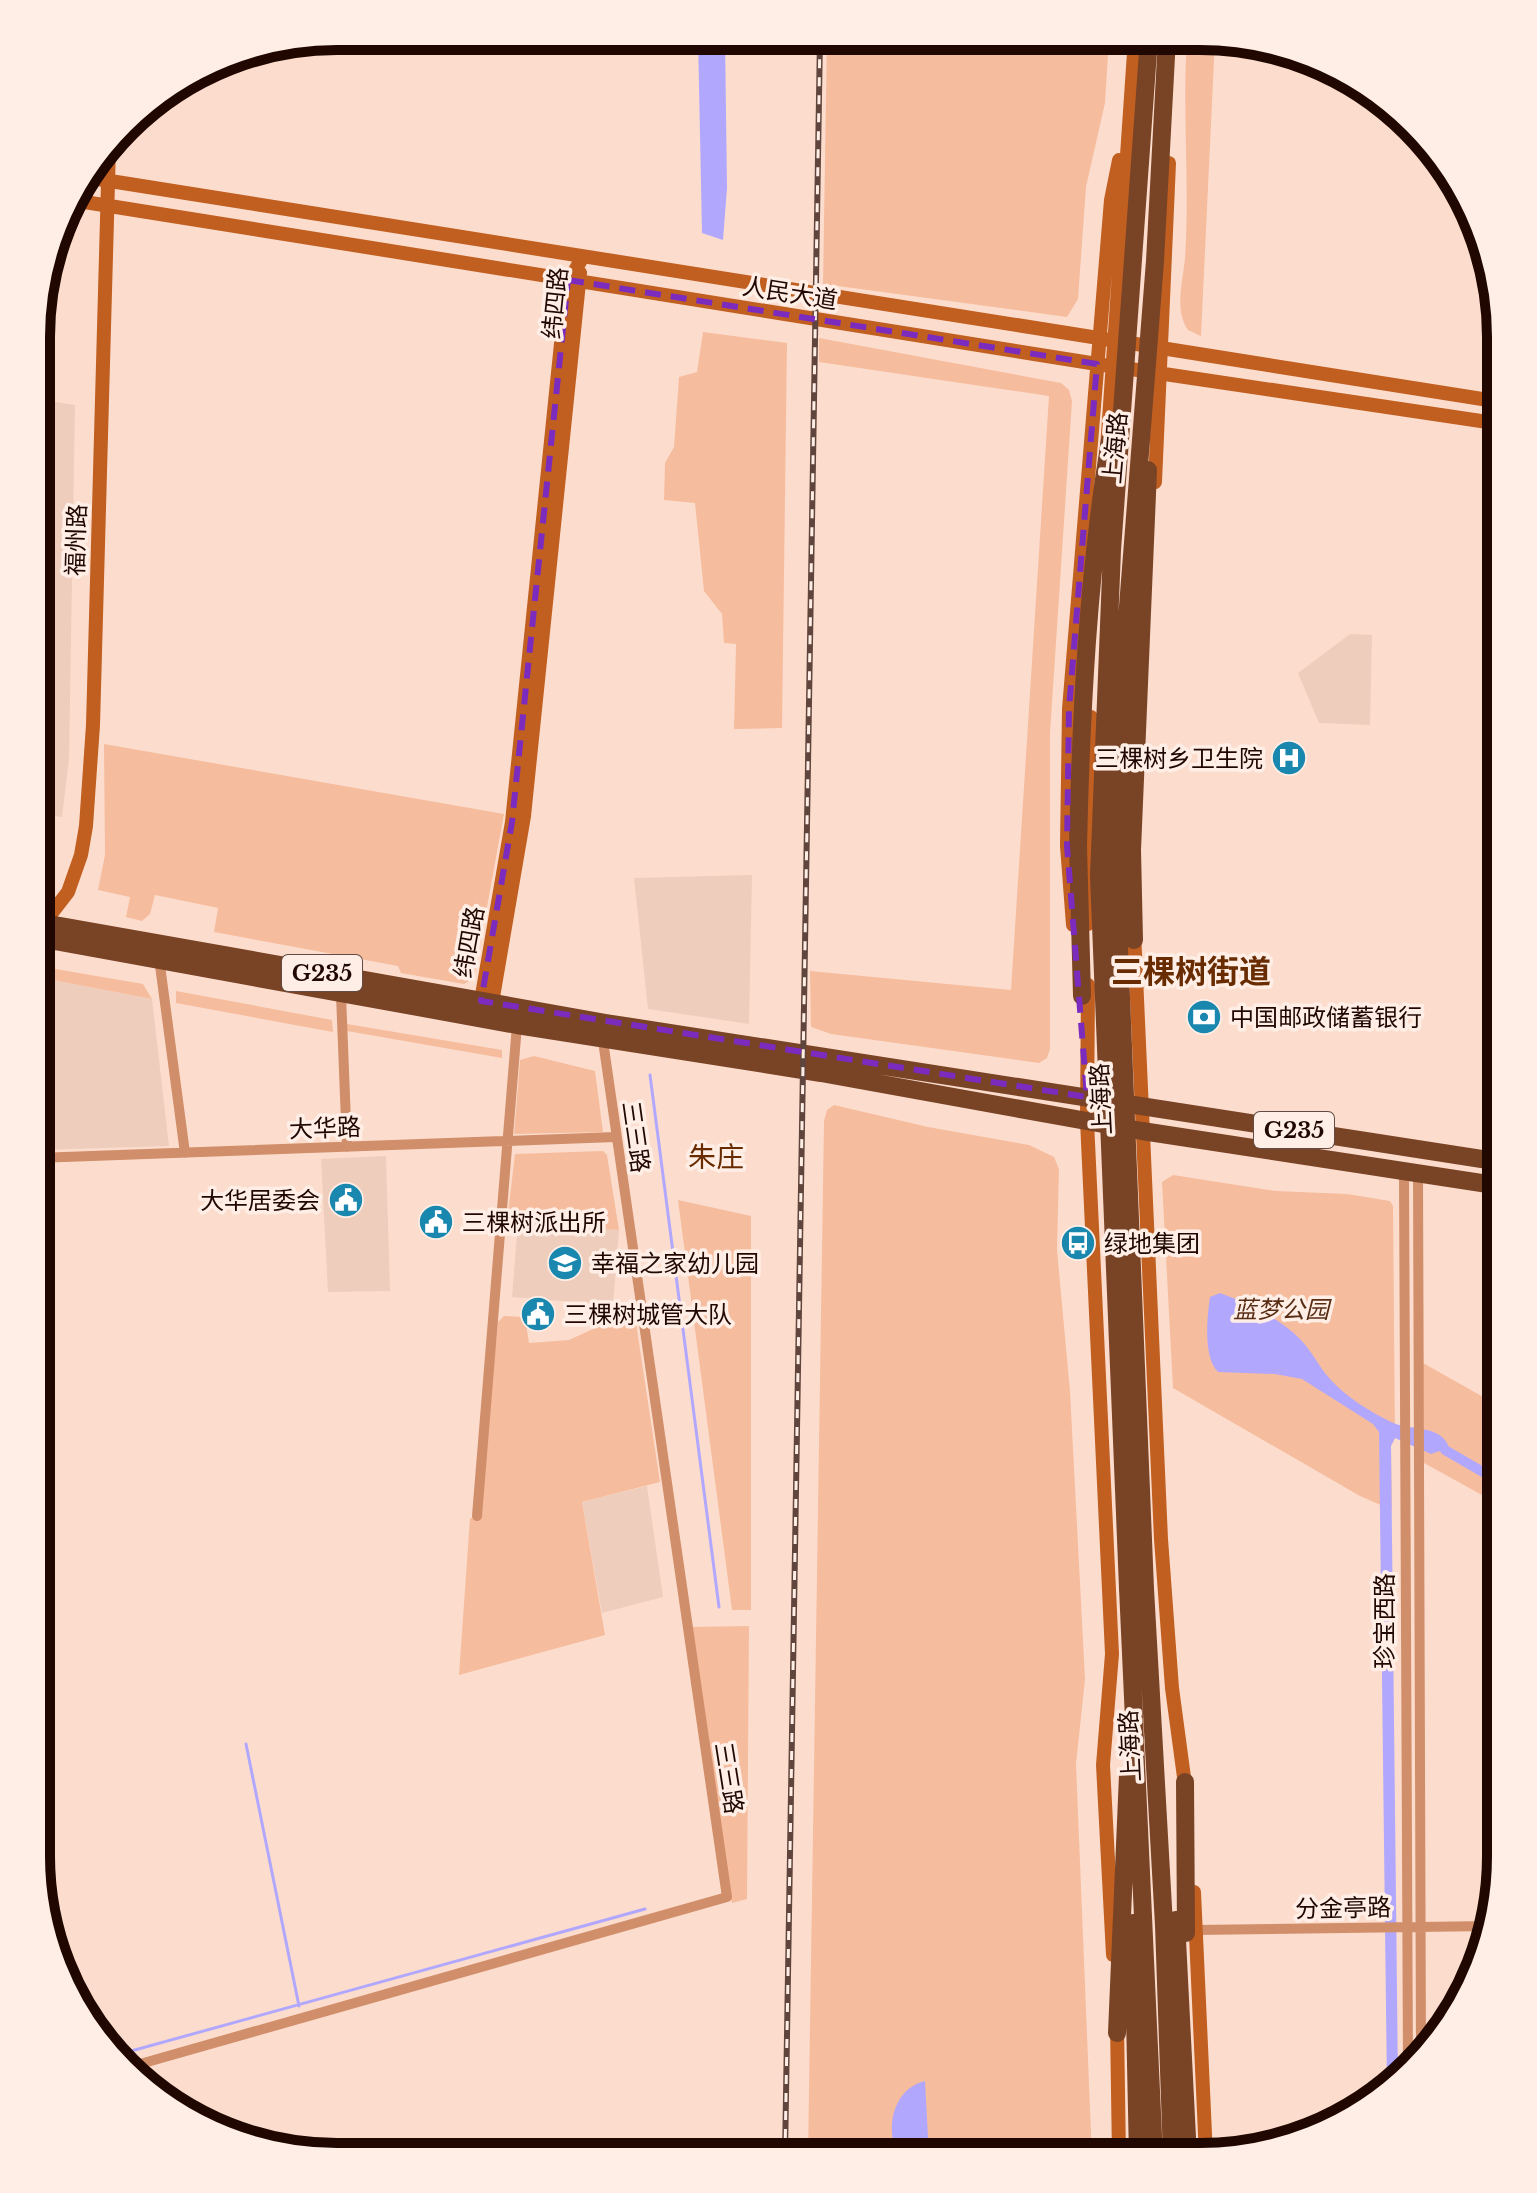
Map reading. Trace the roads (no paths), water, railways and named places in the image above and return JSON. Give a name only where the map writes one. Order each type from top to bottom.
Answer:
[{"type":"highway","name":"上海路","points":[[1148,50],[1109,595],[1099,876],[1136,1589],[1164,1925],[1172,2143]]},
{"type":"highway","name":"上海路","points":[[1136,1589],[1116,874],[1130,570],[1155,261],[1166,50]]},
{"type":"highway","points":[[1082,996],[1078,847],[1085,683],[1099,508],[1114,415],[1123,295],[1139,199]]},
{"type":"highway","points":[[1134,940],[1132,850],[1155,261]]},
{"type":"highway","name":"G235","points":[[50,930],[341,995],[821,1073],[1142,1131],[1487,1184]]},
{"type":"highway","name":"G235","points":[[158,953],[1086,1089],[1140,1105],[1487,1160]]},
{"type":"highway","name":"上海路","points":[[1141,1664],[1154,2143]]},
{"type":"highway","points":[[1141,1664],[1167,1778],[1186,2068]]},
{"type":"highway","points":[[1138,2143],[1127,1698],[1141,1664]]},
{"type":"highway","points":[[1117,2033],[1128,1776]]},
{"type":"highway","points":[[1185,1782],[1188,2143]]},
{"type":"street","name":"上海路","points":[[1086,1089],[1091,716],[1105,365],[1134,50]]},
{"type":"street","name":"上海路","points":[[1174,50],[1134,940],[1164,1583],[1172,1688],[1185,1782],[1196,1930],[1205,2143]]},
{"type":"street","name":"福州路","points":[[50,915],[68,892],[81,855],[86,826],[93,725],[109,162]]},
{"type":"street","name":"人民大道","points":[[97,179],[953,315],[1106,344],[1487,400]]},
{"type":"street","name":"人民大道","points":[[85,202],[1105,365],[1487,422]]},
{"type":"street","name":"纬四路","points":[[487,1002],[524,816],[574,281],[582,258]]},
{"type":"street","name":"上海路","points":[[1105,365],[1069,709],[1069,875],[1082,996],[1112,1654],[1103,1765],[1117,2033],[1119,2143]]},
{"type":"street","points":[[158,953],[185,1153]]},
{"type":"street","points":[[341,995],[347,1147]]},
{"type":"street","points":[[477,1516],[517,1025]]},
{"type":"street","name":"三三路","points":[[140,2064],[727,1897],[604,1048]]},
{"type":"street","name":"大华路","points":[[50,1158],[615,1137]]},
{"type":"street","name":"珍宝西路","points":[[1408,2054],[1403,1457],[1411,1171]]},
{"type":"street","name":"珍宝西路","points":[[1411,1171],[1421,2039]]},
{"type":"street","name":"分金亭路","points":[[1196,1930],[1478,1926]]},
{"type":"waterway","points":[[650,1075],[719,1607]]},
{"type":"waterway","points":[[1445,1450],[1487,1474]]},
{"type":"waterway","points":[[246,1744],[299,2006]]},
{"type":"waterway","points":[[127,2052],[645,1909]]},
{"type":"railway","points":[[785,2143],[820,50]]},
{"type":"place","name":"三棵树乡卫生院","points":[[1289,758]]},
{"type":"place","name":"中国邮政储蓄银行","points":[[1204,1017]]},
{"type":"place","name":"大华居委会","points":[[346,1200]]},
{"type":"place","name":"三棵树派出所","points":[[436,1222]]},
{"type":"place","name":"绿地集团","points":[[1078,1243]]},
{"type":"place","name":"幸福之家幼儿园","points":[[565,1263]]},
{"type":"place","name":"三棵树城管大队","points":[[538,1314]]},
{"type":"district","name":"三棵树街道","points":[[1191,972]]},
{"type":"district","name":"朱庄","points":[[716,1157]]},
{"type":"park label","name":"蓝梦公园","points":[[1281,1309]]}]
